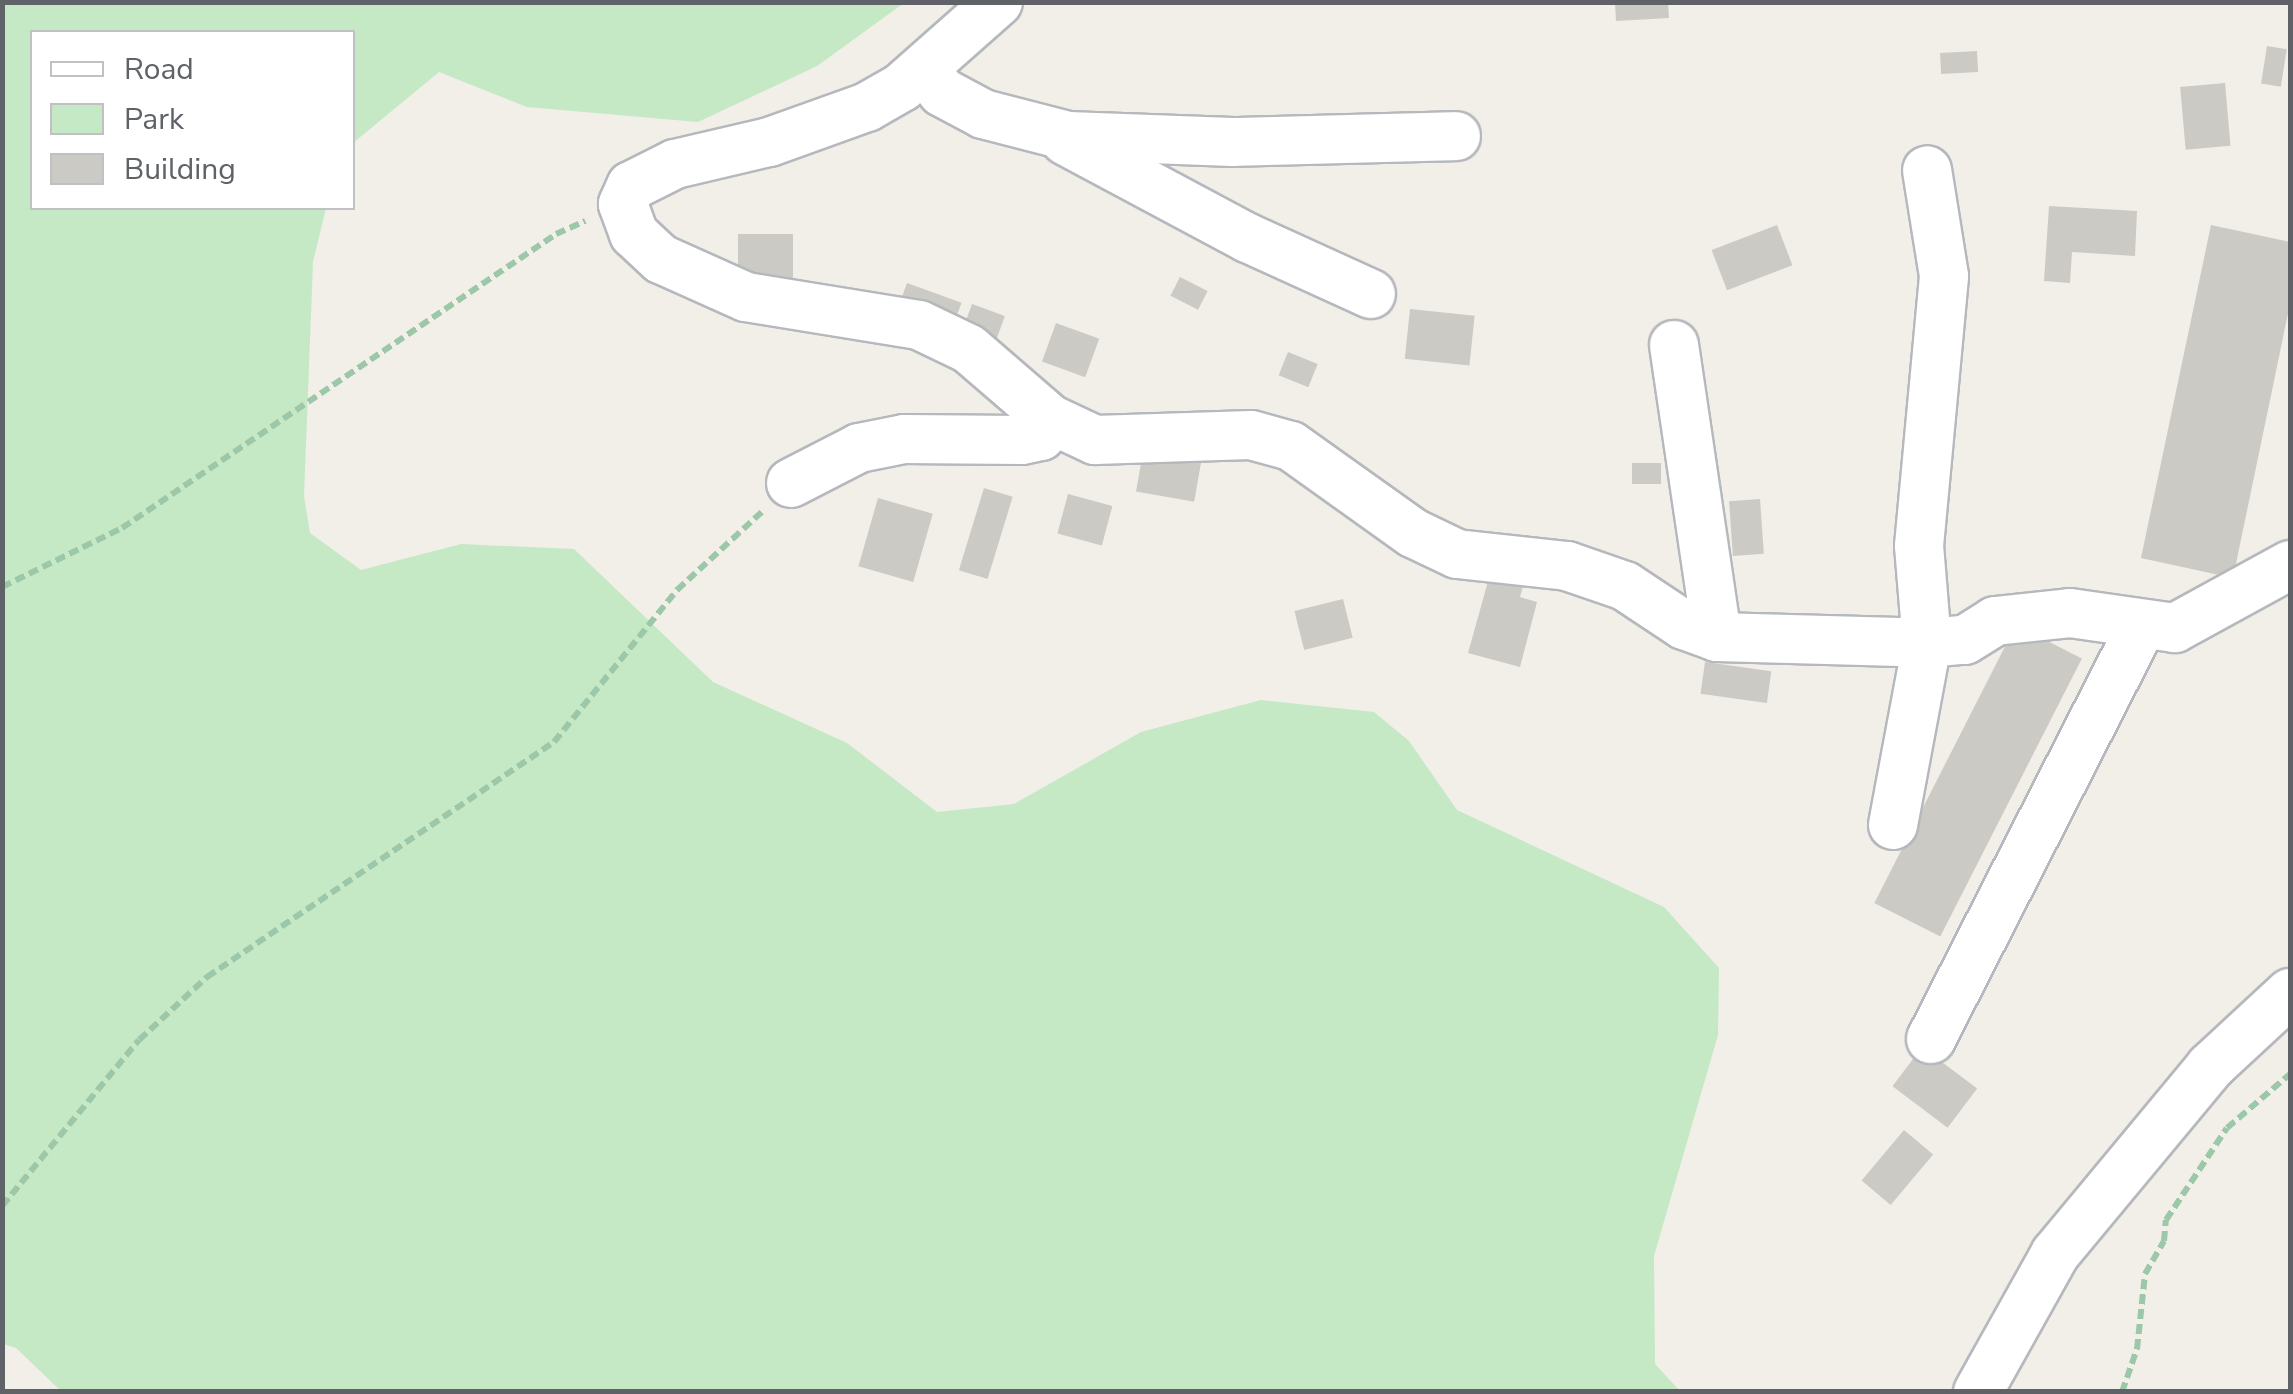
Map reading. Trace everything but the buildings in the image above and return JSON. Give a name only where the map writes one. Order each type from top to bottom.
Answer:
[{"type":"street","points":[[998,2],[923,69],[867,107],[769,142],[675,164],[631,186],[623,204],[634,234],[661,259],[746,297],[919,325],[969,349],[1050,420],[1095,440],[1251,435],[1291,446],[1412,532],[1457,554],[1567,566],[1625,586],[1684,625],[1717,637],[1927,643],[1965,640],[1994,620],[2070,613],[2175,628],[2290,565]]},
{"type":"street","points":[[923,69],[942,92],[983,114],[1048,130],[1233,142],[1456,136]]},
{"type":"street","points":[[1048,130],[1248,238],[1371,294]]},
{"type":"street","points":[[1893,825],[1927,643],[1918,546],[1944,276],[1927,170]]},
{"type":"street","points":[[1674,344],[1717,637]]},
{"type":"street","points":[[791,483],[860,448],[904,440],[1022,440],[1041,436],[1050,420]]},
{"type":"street","points":[[1931,1039],[2142,625]]},
{"type":"street","points":[[1978,1392],[2055,1254],[2210,1067],[2290,993]]},
{"type":"path","points":[[2,587],[122,528],[556,234],[623,204]]},
{"type":"path","points":[[2,1206],[139,1040],[207,977],[554,742],[677,590],[791,483]]},
{"type":"path","points":[[2122,1392],[2138,1349],[2144,1274],[2164,1241],[2166,1220],[2227,1128],[2290,1074]]},
{"type":"green space","points":[[3,2],[904,3],[817,66],[698,122],[527,107],[439,72],[355,141],[355,30],[30,30],[30,210],[326,210],[313,262],[304,496],[310,533],[361,570],[461,544],[574,549],[713,682],[847,743],[937,812],[1014,804],[1141,732],[1261,700],[1374,712],[1409,741],[1457,810],[1664,907],[1719,968],[1718,1035],[1654,1256],[1655,1364],[1680,1391],[62,1392],[16,1348],[3,1344]]}]
